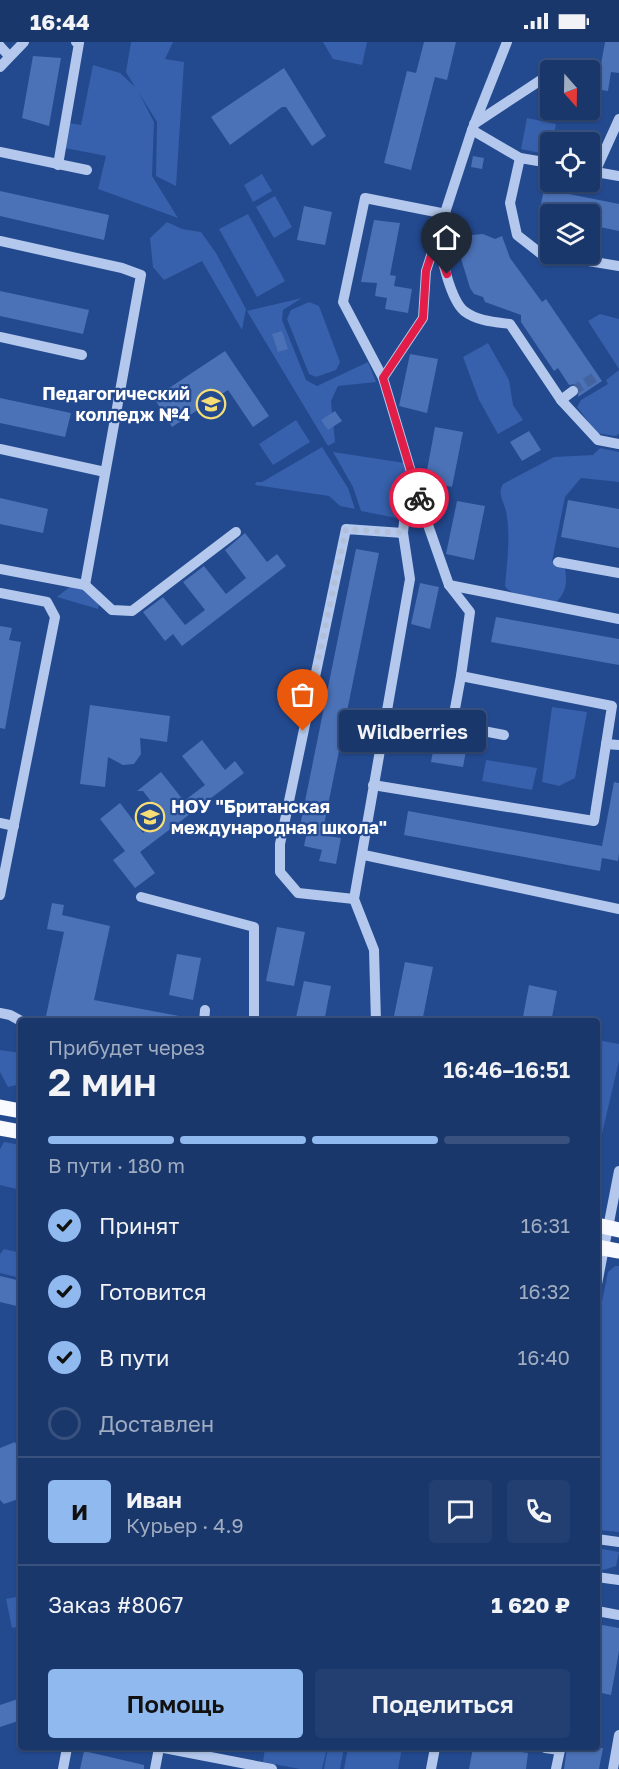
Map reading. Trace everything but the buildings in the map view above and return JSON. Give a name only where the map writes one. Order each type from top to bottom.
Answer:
[{"type":"main road","points":[[0,1107],[18,1110]]},
{"type":"main road","points":[[0,1128],[18,1131]]},
{"type":"street","points":[[0,67],[24,42]]},
{"type":"street","points":[[58,165],[79,43],[75,42]]},
{"type":"street","points":[[383,378],[423,318],[426,271],[447,214],[473,127],[507,42]]},
{"type":"street","points":[[0,46],[9,56]]},
{"type":"street","points":[[473,127],[540,81]]},
{"type":"street","points":[[600,155],[619,118]]},
{"type":"street","points":[[473,127],[520,158],[540,161]]},
{"type":"street","points":[[0,152],[87,170]]},
{"type":"street","points":[[520,158],[510,203],[516,235],[540,254],[619,266]]},
{"type":"street","points":[[600,172],[619,176]]},
{"type":"street","points":[[447,214],[365,198],[343,302],[383,378],[449,585],[470,612],[452,725],[504,735]]},
{"type":"street","points":[[440,228],[440,256],[462,309],[479,319],[510,324],[561,400],[598,440],[619,444]]},
{"type":"street","points":[[0,241],[122,268],[141,275],[85,585]]},
{"type":"street","points":[[0,337],[82,355]]},
{"type":"street","points":[[561,400],[573,391]]},
{"type":"street","points":[[0,450],[105,472]]},
{"type":"street","points":[[376,1018],[374,950],[354,899],[364,855],[374,784],[410,579],[403,533],[405,512],[421,503]]},
{"type":"street","points":[[354,899],[298,892],[280,872],[280,844],[346,529],[403,533]]},
{"type":"street","points":[[0,569],[85,585],[112,610],[132,611],[236,532]]},
{"type":"street","points":[[558,562],[619,573]]},
{"type":"street","points":[[449,585],[619,619]]},
{"type":"street","points":[[0,593],[47,602],[55,617],[0,895]]},
{"type":"street","points":[[374,784],[594,821],[612,706],[461,676]]},
{"type":"street","points":[[606,744],[619,745]]},
{"type":"street","points":[[0,823],[14,826]]},
{"type":"street","points":[[364,855],[619,909]]},
{"type":"street","points":[[141,897],[254,927],[254,1018]]},
{"type":"street","points":[[0,1013],[18,1020]]},
{"type":"street","points":[[0,1128],[0,1133]]},
{"type":"street","points":[[600,1274],[607,1249],[608,1228],[619,1171]]},
{"type":"street","points":[[600,1539],[619,1542]]},
{"type":"street","points":[[600,1577],[619,1580]]},
{"type":"street","points":[[600,1612],[619,1615]]},
{"type":"street","points":[[613,1769],[619,1735]]},
{"type":"street","points":[[63,1769],[68,1750]]},
{"type":"street","points":[[155,1769],[159,1750]]},
{"type":"street","points":[[174,1750],[272,1769]]},
{"type":"street","points":[[431,1769],[435,1750]]},
{"type":"street","points":[[556,1769],[560,1750]]},
{"type":"shaded area","points":[[131,42],[173,42],[165,59],[184,62],[176,186],[156,176],[157,122],[139,93],[154,122],[152,176],[178,218],[98,189],[106,156],[65,148],[69,123],[81,125],[93,65],[120,73],[135,87],[126,72]]},
{"type":"shaded area","points":[[323,42],[367,42],[362,65],[333,59]]},
{"type":"shaded area","points":[[527,118],[556,124],[554,132],[540,132],[540,153],[521,149]]},
{"type":"shaded area","points":[[262,174],[272,191],[253,202],[244,185]]},
{"type":"shaded area","points":[[275,196],[292,227],[274,238],[256,207]]},
{"type":"shaded area","points":[[248,214],[285,281],[257,297],[219,229]]},
{"type":"shaded area","points":[[167,222],[182,229],[201,232],[216,253],[246,309],[242,330],[202,261],[164,280],[153,267],[150,238]]},
{"type":"shaded area","points":[[302,298],[283,310],[282,320],[306,380],[317,386],[368,362],[376,382],[338,386],[331,401],[335,442],[328,446],[247,311]]},
{"type":"shaded area","points":[[309,302],[319,306],[340,362],[336,370],[316,377],[309,374],[287,319],[291,310]]},
{"type":"shaded area","points":[[600,314],[619,319],[619,369],[588,321]]},
{"type":"shaded area","points":[[488,343],[509,380],[513,405],[523,420],[498,434],[479,400],[463,357]]},
{"type":"shaded area","points":[[619,370],[619,434],[615,436],[597,433],[577,407],[581,400],[608,384],[606,380]]},
{"type":"shaded area","points":[[296,420],[310,442],[273,465],[259,444]]},
{"type":"shaded area","points":[[322,447],[348,488],[355,509],[340,506],[329,496],[255,485],[256,482],[262,482]]},
{"type":"shaded area","points":[[600,448],[619,452],[619,482],[581,478],[565,497],[552,561],[565,568],[566,582],[562,595],[555,603],[528,599],[514,594],[505,586],[508,530],[501,495],[503,484],[554,457],[593,455]]},
{"type":"shaded area","points":[[333,452],[405,463],[416,502],[402,519],[361,511],[353,487]]},
{"type":"shaded area","points":[[71,586],[101,592],[98,609],[57,597]]},
{"type":"shaded area","points":[[552,707],[587,712],[575,778],[559,786],[542,782]]},
{"type":"shaded area","points":[[486,760],[537,768],[532,790],[482,781]]},
{"type":"shaded area","points":[[600,1041],[619,1044],[619,1061],[601,1138]]},
{"type":"shaded area","points":[[0,1050],[18,1053],[18,1085],[8,1087],[0,1072]]},
{"type":"shaded area","points":[[4,1142],[18,1144],[18,1189],[0,1185],[0,1149]]},
{"type":"shaded area","points":[[4,1249],[18,1252],[18,1277],[0,1273],[0,1254]]},
{"type":"shaded area","points":[[615,1266],[619,1266],[619,1532],[600,1530],[600,1311],[608,1272]]},
{"type":"shaded area","points":[[600,1549],[619,1552],[616,1566],[600,1571]]},
{"type":"shaded area","points":[[18,1597],[18,1627],[12,1628],[6,1599]]},
{"type":"shaded area","points":[[265,1750],[327,1750],[322,1769],[300,1769],[263,1762]]},
{"type":"shaded area","points":[[328,1750],[344,1750],[340,1769],[324,1769]]},
{"type":"shaded area","points":[[348,1750],[402,1750],[398,1769],[344,1769]]},
{"type":"tunnel","points":[[573,391],[598,375]]},
{"type":"way so far","points":[[303,731],[346,529],[403,533],[405,512],[421,503],[419,498]]},
{"type":"place","name":"Педагогический колледж №4","points":[[211,404]]},
{"type":"place","name":"Wildberries","points":[[303,731]]},
{"type":"place","name":"НОУ \"Британская международная школа\"","points":[[150,817]]},
{"type":"route","points":[[419,498],[383,378],[423,318],[426,271],[440,228],[440,256],[447,274]]}]
